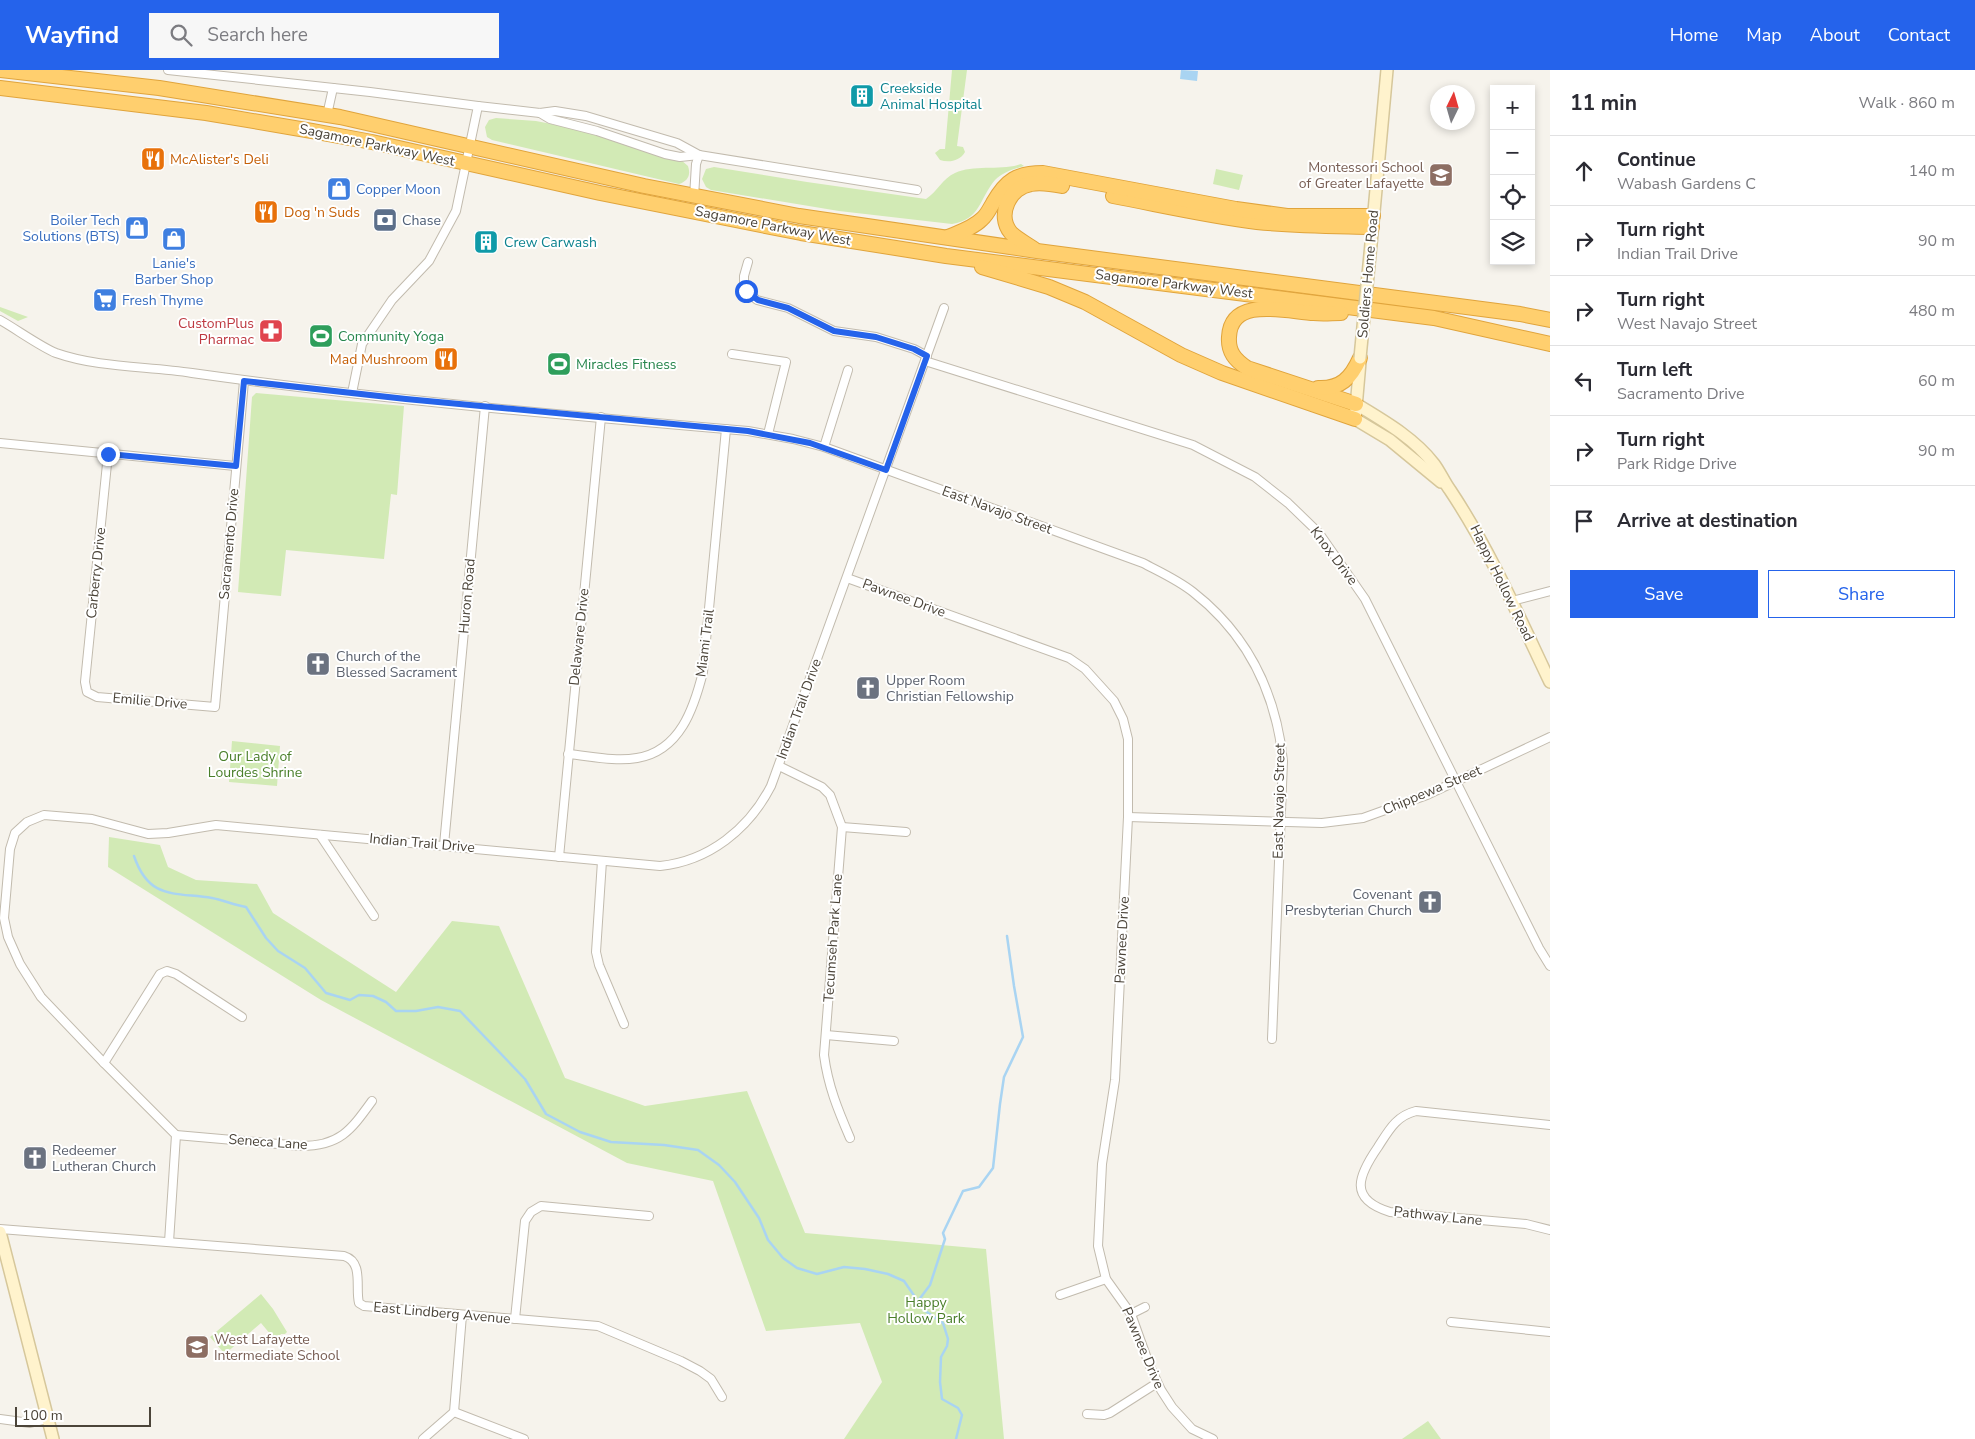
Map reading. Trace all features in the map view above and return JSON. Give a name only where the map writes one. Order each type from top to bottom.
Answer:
[{"type":"highway","name":"Sagamore Parkway West","points":[[0,70],[86,75],[327,115],[694,197],[799,216],[1037,251],[1520,314],[1550,320]]},
{"type":"highway","name":"Sagamore Parkway West","points":[[0,88],[206,112],[372,142],[600,193],[801,233],[946,256],[1434,318],[1550,344]]},
{"type":"highway","points":[[947,238],[972,228],[983,218],[1003,187],[1023,174],[1033,173],[1043,173],[1236,209],[1287,216],[1373,222]]},
{"type":"highway","points":[[1037,251],[1011,233],[1006,222],[1005,212],[1010,197],[1017,189],[1029,184],[1045,183],[1259,222],[1306,226],[1373,222]]},
{"type":"highway","points":[[946,256],[1049,286],[1085,302],[1181,355],[1222,373],[1355,419]]},
{"type":"highway","points":[[1356,404],[1247,368],[1232,354],[1228,344],[1231,326],[1246,311],[1256,308],[1314,313],[1378,310]]},
{"type":"highway","points":[[1310,388],[1337,386],[1351,376],[1360,358]]},
{"type":"street","points":[[168,70],[540,113],[555,111],[586,116],[676,144],[699,155]]},
{"type":"street","name":"Soldiers Home Road","points":[[1360,358],[1387,70]]},
{"type":"street","points":[[327,115],[332,88]]},
{"type":"street","points":[[352,393],[362,344],[392,300],[429,261],[456,211],[478,106]]},
{"type":"street","points":[[540,113],[550,119],[597,131],[665,154],[680,157],[699,155],[917,190]]},
{"type":"street","points":[[694,197],[696,164],[699,155]]},
{"type":"street","name":"Knox Drive","points":[[748,262],[744,276],[746,291],[758,300],[788,308],[834,331],[876,337],[914,349],[926,358],[1193,445],[1255,477],[1288,503],[1319,533],[1365,599],[1539,948],[1550,966]]},
{"type":"street","name":"Indian Trail Drive","points":[[176,1135],[41,997],[20,964],[8,937],[4,918],[10,849],[14,833],[27,822],[44,815],[92,819],[148,834],[168,833],[216,825],[660,866],[693,859],[707,853],[736,831],[758,808],[779,766],[944,308]]},
{"type":"street","name":"East Navajo Street","points":[[0,320],[54,352],[85,360],[352,393],[768,434],[824,448],[1143,563],[1192,591],[1210,607],[1241,642],[1256,665],[1274,712],[1283,761],[1272,1039]]},
{"type":"street","points":[[732,354],[786,362],[768,434]]},
{"type":"street","points":[[1355,419],[1360,358]]},
{"type":"street","points":[[824,448],[848,370]]},
{"type":"street","name":"Sacramento Drive","points":[[215,707],[244,381]]},
{"type":"street","name":"Happy Hollow Road","points":[[1356,404],[1393,426],[1417,446],[1434,464],[1470,520],[1512,601],[1550,682]]},
{"type":"street","name":"Huron Road","points":[[444,845],[485,406]]},
{"type":"street","name":"Delaware Drive","points":[[559,856],[601,417]]},
{"type":"street","name":"Happy Hollow Road","points":[[1355,419],[1390,440],[1448,488]]},
{"type":"street","name":"Miami Trail","points":[[568,754],[636,758],[652,754],[666,746],[685,724],[698,692],[703,672],[726,429]]},
{"type":"street","points":[[0,443],[236,466]]},
{"type":"street","name":"Carberry Drive","points":[[87,692],[84,682],[108,454]]},
{"type":"street","name":"Pawnee Drive","points":[[848,578],[1069,658],[1085,669],[1114,700],[1123,719],[1128,739],[1128,817],[1115,1080],[1100,1186],[1098,1246],[1106,1279],[1131,1314],[1157,1383],[1182,1420],[1202,1437],[1213,1439]]},
{"type":"street","points":[[1512,601],[1550,591]]},
{"type":"street","name":"Emilie Drive","points":[[87,692],[97,697],[215,707]]},
{"type":"street","name":"Chippewa Street","points":[[1128,817],[1322,823],[1363,818],[1427,795],[1550,737]]},
{"type":"street","name":"Tecumseh Park Lane","points":[[779,766],[822,787],[830,795],[842,827],[824,1055],[827,1079],[850,1138]]},
{"type":"street","points":[[842,827],[906,832]]},
{"type":"street","points":[[320,835],[374,916]]},
{"type":"street","points":[[602,861],[596,952],[599,965],[624,1024]]},
{"type":"street","points":[[104,1063],[160,974],[167,971],[176,974],[242,1017]]},
{"type":"street","points":[[826,1035],[894,1041]]},
{"type":"street","name":"Seneca Lane","points":[[176,1135],[293,1146],[318,1146],[332,1141],[352,1128],[372,1101]]},
{"type":"street","name":"Pathway Lane","points":[[1550,1125],[1416,1111],[1408,1113],[1393,1124],[1366,1163],[1361,1182],[1366,1199],[1372,1205],[1390,1212],[1526,1224],[1550,1230]]},
{"type":"street","points":[[169,1242],[176,1135]]},
{"type":"street","points":[[515,1320],[526,1221],[531,1212],[541,1206],[649,1216]]},
{"type":"street","name":"East Lindberg Avenue","points":[[0,1228],[344,1256],[353,1260],[357,1266],[359,1303],[364,1306],[462,1316],[598,1326],[614,1331],[700,1371],[710,1379],[722,1398]]},
{"type":"street","points":[[0,1232],[53,1439]]},
{"type":"street","points":[[1060,1295],[1106,1279]]},
{"type":"street","points":[[1131,1314],[1145,1307]]},
{"type":"street","points":[[423,1439],[454,1412],[462,1316]]},
{"type":"street","points":[[1451,1322],[1550,1332]]},
{"type":"street","points":[[1087,1414],[1104,1415],[1110,1413],[1157,1383]]},
{"type":"street","points":[[454,1412],[524,1439]]},
{"type":"street","points":[[0,1419],[33,1423],[47,1419]]},
{"type":"green space","points":[[952,70],[967,70],[957,146],[963,147],[965,152],[957,159],[947,161],[940,160],[935,153],[940,149],[945,149]]},
{"type":"green space","points":[[496,118],[536,121],[577,129],[641,150],[681,160],[688,166],[689,175],[685,181],[679,184],[492,140],[487,137],[485,127],[489,120]]},
{"type":"green space","points":[[1021,164],[1024,166],[1005,173],[995,180],[969,218],[952,224],[839,211],[711,190],[706,187],[702,179],[706,169],[714,167],[926,199],[947,178],[962,170]]},
{"type":"green space","points":[[1216,169],[1243,175],[1239,190],[1213,184]]},
{"type":"green space","points":[[0,307],[28,317],[18,321],[0,311]]},
{"type":"green space","points":[[256,393],[404,406],[397,495],[391,494],[384,559],[286,550],[281,596],[238,592],[252,397]]},
{"type":"green space","name":"Our Lady of Lourdes Shrine","points":[[232,741],[280,746],[277,786],[229,782]]},
{"type":"green space","name":"Happy Hollow Park","points":[[109,837],[160,845],[168,867],[196,880],[257,884],[273,913],[396,992],[452,921],[499,926],[565,1078],[645,1106],[747,1091],[805,1233],[986,1249],[1004,1439],[844,1439],[882,1382],[860,1323],[766,1331],[713,1181],[627,1163],[321,1000],[108,867]]},
{"type":"green space","points":[[261,1294],[287,1332],[281,1334],[276,1341],[261,1323],[225,1354],[210,1337]]},
{"type":"green space","points":[[1428,1421],[1441,1439],[1402,1439]]},
{"type":"water","points":[[1181,70],[1198,71],[1197,81],[1180,79]]},
{"type":"waterway","points":[[134,856],[140,870],[155,887],[175,894],[212,898],[246,907],[266,938],[278,951],[305,968],[326,993],[350,1000],[359,995],[373,996],[386,1002],[396,1011],[416,1011],[438,1007],[460,1011],[525,1079],[546,1114],[580,1132],[611,1142],[664,1145],[698,1150],[719,1165],[735,1182],[759,1218],[768,1240],[783,1258],[797,1268],[817,1274],[844,1267],[865,1269],[888,1274],[904,1281],[924,1310],[943,1323],[948,1339],[947,1346],[941,1357],[940,1382],[942,1399],[958,1408],[962,1415],[956,1439]]},
{"type":"waterway","points":[[918,1301],[930,1285],[945,1239],[943,1233],[963,1191],[979,1187],[993,1168],[1004,1077],[1023,1037],[1007,936]]},
{"type":"place","name":"Creekside Animal Hospital","points":[[862,96]]},
{"type":"place","name":"McAlister's Deli","points":[[153,159]]},
{"type":"place","name":"Montessori School of Greater Lafayette","points":[[1441,175]]},
{"type":"place","name":"Copper Moon","points":[[339,189]]},
{"type":"place","name":"Dog 'n Suds","points":[[266,212]]},
{"type":"place","name":"Chase","points":[[385,220]]},
{"type":"place","name":"Boiler Tech Solutions (BTS)","points":[[137,228]]},
{"type":"place","name":"Lanie's Barber Shop","points":[[174,239]]},
{"type":"place","name":"Crew Carwash","points":[[486,242]]},
{"type":"place","name":"Fresh Thyme","points":[[105,300]]},
{"type":"place","name":"CustomPlus Pharmac","points":[[271,331]]},
{"type":"place","name":"Community Yoga","points":[[321,336]]},
{"type":"place","name":"Mad Mushroom","points":[[446,359]]},
{"type":"place","name":"Miracles Fitness","points":[[559,364]]},
{"type":"place","name":"Church of the Blessed Sacrament","points":[[318,664]]},
{"type":"place","name":"Upper Room Christian Fellowship","points":[[868,688]]},
{"type":"place","name":"Covenant Presbyterian Church","points":[[1430,902]]},
{"type":"place","name":"Redeemer Lutheran Church","points":[[35,1158]]},
{"type":"place","name":"West Lafayette Intermediate School","points":[[197,1347]]},
{"type":"route","points":[[108,454],[236,466],[244,381],[406,399],[748,431],[810,443],[886,470],[927,356],[914,349],[876,337],[834,331],[788,308],[758,300],[746,291]]}]
